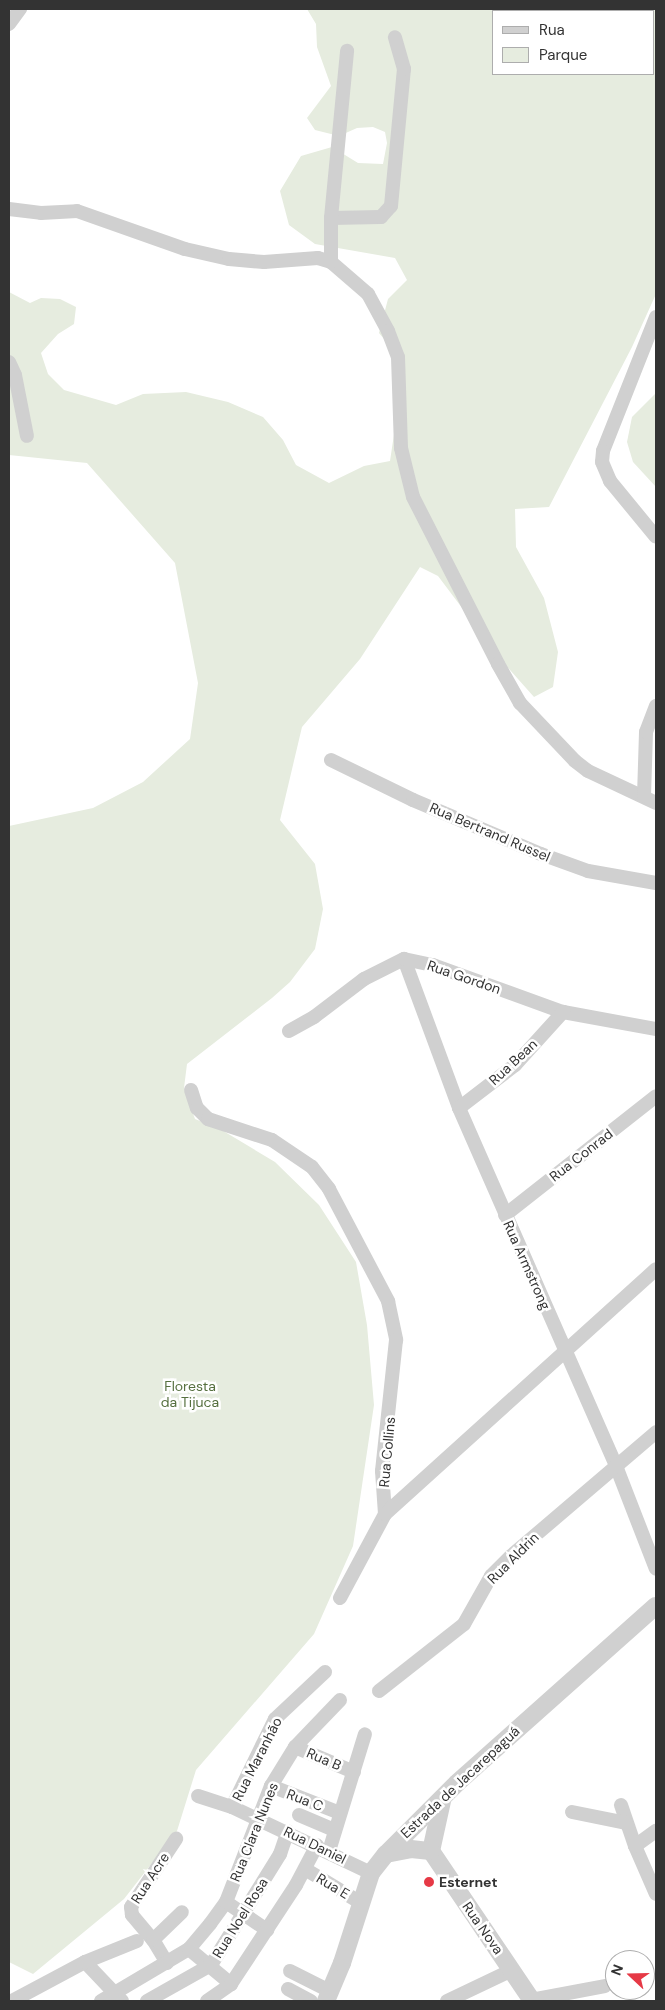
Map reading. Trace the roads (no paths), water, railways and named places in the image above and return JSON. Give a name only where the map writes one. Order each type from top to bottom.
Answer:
[{"type":"street","points":[[9,24],[20,9]]},
{"type":"street","points":[[331,218],[381,217],[391,206],[404,69],[395,37]]},
{"type":"street","points":[[331,262],[331,218],[347,51]]},
{"type":"street","points":[[9,209],[41,213],[77,212],[185,249],[229,259],[264,262],[318,258],[331,262],[368,294],[388,331],[398,357],[401,448],[413,497],[498,664],[520,702],[575,761],[588,771],[650,800],[646,732],[656,706]]},
{"type":"street","points":[[656,317],[603,451],[602,462],[610,481],[656,537]]},
{"type":"street","points":[[9,362],[15,375],[27,436]]},
{"type":"street","name":"Rua Bertrand Russel","points":[[331,760],[413,800],[541,854],[588,871],[656,884]]},
{"type":"street","points":[[289,1031],[314,1017],[364,979],[404,959]]},
{"type":"street","name":"Rua Gordon","points":[[404,959],[432,966],[563,1012],[656,1029]]},
{"type":"street","name":"Rua Armstrong","points":[[404,959],[459,1108],[616,1466],[656,1569]]},
{"type":"street","name":"Rua Bean","points":[[459,1108],[515,1064],[563,1012]]},
{"type":"street","name":"Rua Collins","points":[[191,1090],[202,1114],[230,1128],[272,1140],[312,1168],[329,1189],[388,1301],[396,1340],[382,1471],[385,1514]]},
{"type":"street","name":"Rua Conrad","points":[[505,1215],[656,1096]]},
{"type":"street","name":"Rua Collins","points":[[385,1514],[656,1269]]},
{"type":"street","name":"Rua Aldrin","points":[[379,1691],[464,1624],[491,1576],[656,1432]]},
{"type":"street","points":[[340,1598],[385,1514]]},
{"type":"street","name":"Estrada de Jacarepaguá","points":[[328,1996],[372,1873],[386,1854],[538,1709],[656,1606]]},
{"type":"street","name":"Rua Maranhão","points":[[258,1817],[232,1807],[275,1719],[326,1672]]},
{"type":"street","name":"Rua Clara Nunes","points":[[101,2001],[119,1997],[167,1962],[189,1949],[226,1902],[271,1786],[295,1747],[340,1700]]},
{"type":"street","points":[[207,2001],[231,1984],[305,1869],[335,1830],[365,1734]]},
{"type":"street","name":"Rua B","points":[[295,1747],[354,1772]]},
{"type":"street","name":"Rua C","points":[[271,1786],[340,1813]]},
{"type":"street","points":[[198,1796],[232,1807]]},
{"type":"street","points":[[386,1854],[411,1848],[431,1852],[443,1798]]},
{"type":"street","points":[[621,1805],[634,1846],[656,1894]]},
{"type":"street","points":[[572,1812],[626,1824]]},
{"type":"street","points":[[299,1815],[335,1830]]},
{"type":"street","name":"Rua Daniel","points":[[258,1817],[372,1873]]},
{"type":"street","name":"Rua Noel Rosa","points":[[147,2001],[211,1965],[280,1854],[288,1831]]},
{"type":"street","points":[[634,1846],[656,1832]]},
{"type":"street","points":[[656,1832],[656,1837]]},
{"type":"street","name":"Rua Acre","points":[[167,1962],[153,1940],[132,1915],[131,1906],[176,1839]]},
{"type":"street","name":"Rua Nova","points":[[431,1852],[531,2001]]},
{"type":"street","name":"Rua E","points":[[305,1869],[361,1903]]},
{"type":"street","points":[[226,1902],[267,1930]]},
{"type":"street","points":[[153,1940],[182,1912]]},
{"type":"street","points":[[12,2001],[37,1985],[85,1962],[137,1941]]},
{"type":"street","points":[[189,1949],[211,1965],[231,1984]]},
{"type":"street","points":[[85,1962],[119,1997]]},
{"type":"street","points":[[447,2001],[512,1970]]},
{"type":"street","points":[[290,1971],[328,1996]]},
{"type":"street","points":[[531,2001],[605,1986]]},
{"type":"street","points":[[288,1989],[311,2001]]},
{"type":"place","name":"Esternet","points":[[429,1882]]},
{"type":"park label","name":"Floresta da Tijuca","points":[[190,1394]]}]
